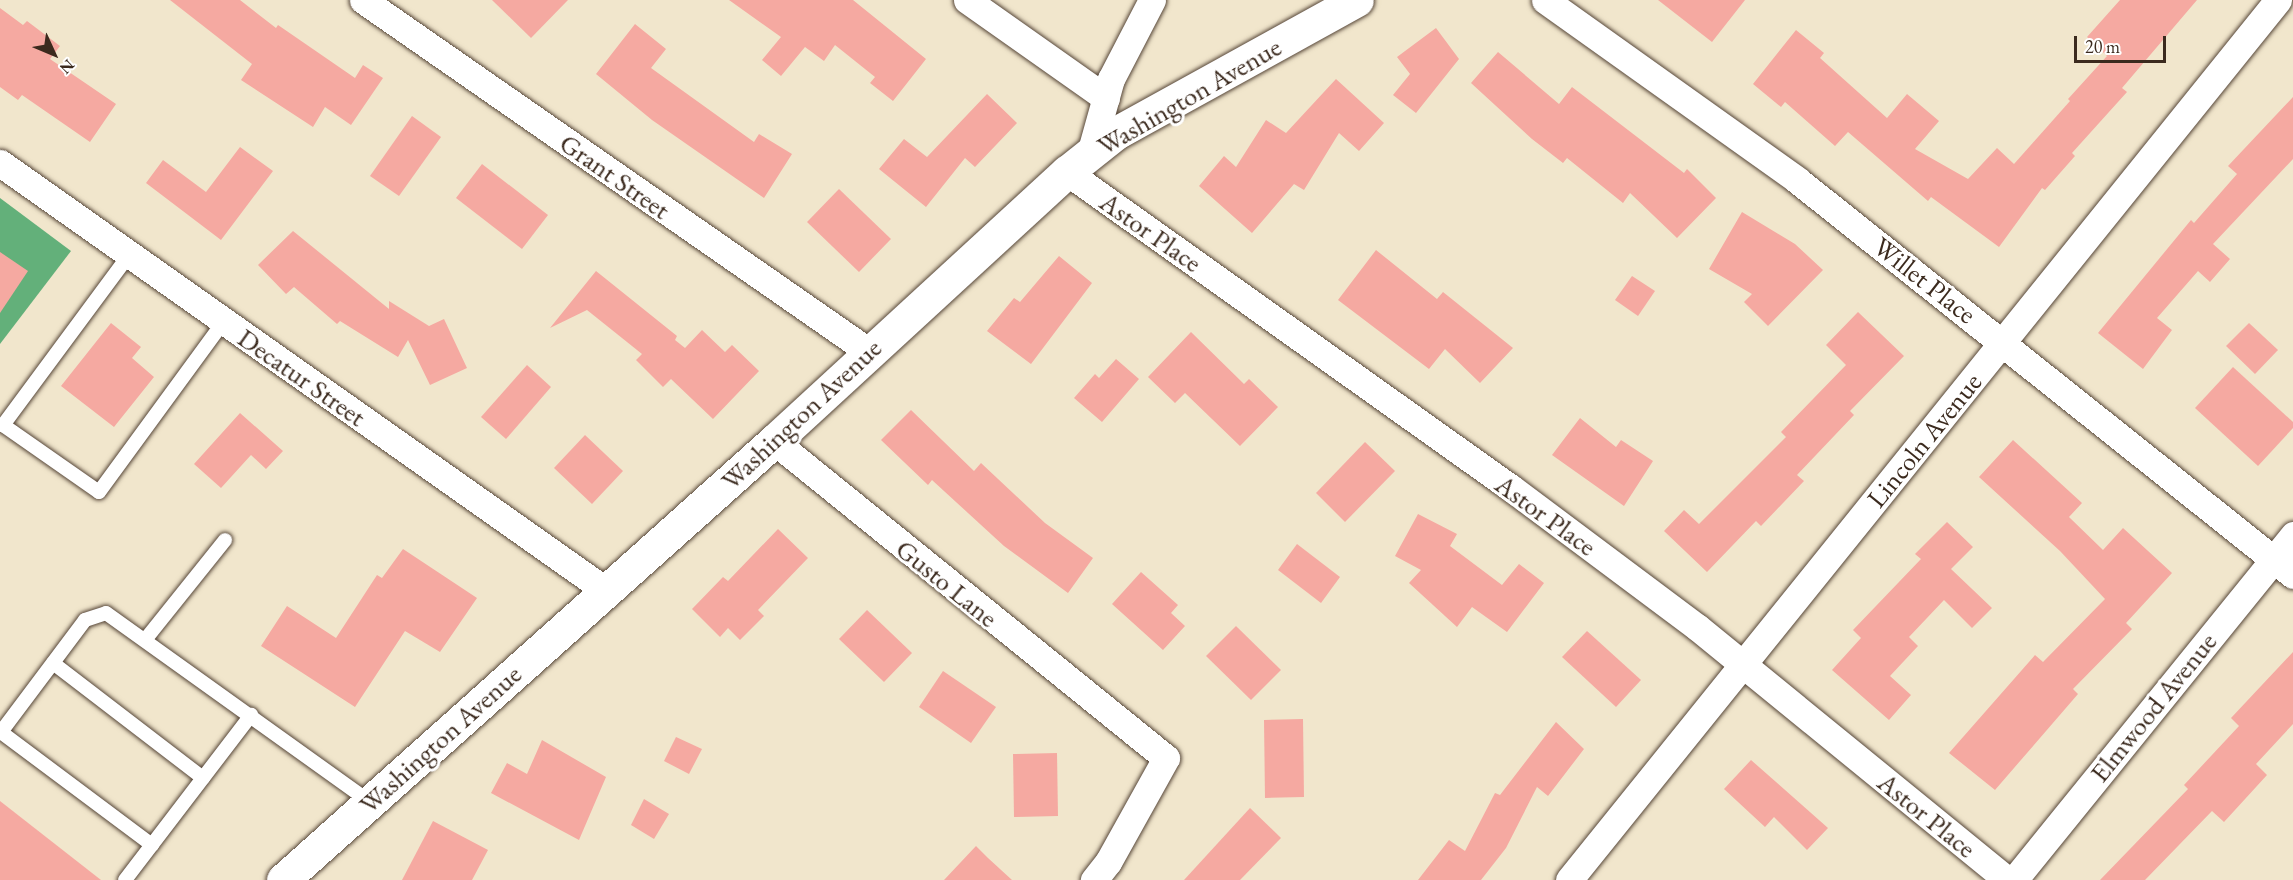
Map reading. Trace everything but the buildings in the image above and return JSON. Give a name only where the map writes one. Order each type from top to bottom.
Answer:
[{"type":"street","name":"Grant Street","points":[[363,0],[868,351]]},
{"type":"street","points":[[967,0],[1106,98]]},
{"type":"street","points":[[1078,163],[1106,98],[1111,79],[1152,0]]},
{"type":"street","name":"Washington Avenue","points":[[283,880],[774,441],[868,351],[1078,163],[1116,133],[1357,0]]},
{"type":"street","name":"Willet Place","points":[[1545,0],[1797,180],[2283,567]]},
{"type":"street","name":"Lincoln Avenue","points":[[1569,880],[2278,0]]},
{"type":"street","name":"Astor Place","points":[[1078,163],[1697,627],[2007,880]]},
{"type":"street","name":"Decatur Street","points":[[0,164],[605,590]]},
{"type":"street","name":"Gusto Lane","points":[[774,441],[1166,758],[1108,862],[1094,880]]},
{"type":"street","name":"Elmwood Avenue","points":[[2014,880],[2283,567],[2293,535]]},
{"type":"lane","points":[[129,255],[3,426],[99,492],[224,321]]},
{"type":"lane","points":[[145,640],[225,540]]},
{"type":"lane","points":[[152,844],[1,733],[85,620],[106,613],[252,715],[370,802]]},
{"type":"lane","points":[[53,663],[203,778]]},
{"type":"lane","points":[[125,880],[252,715]]},
{"type":"green space","points":[[0,198],[71,251],[0,344]]}]
